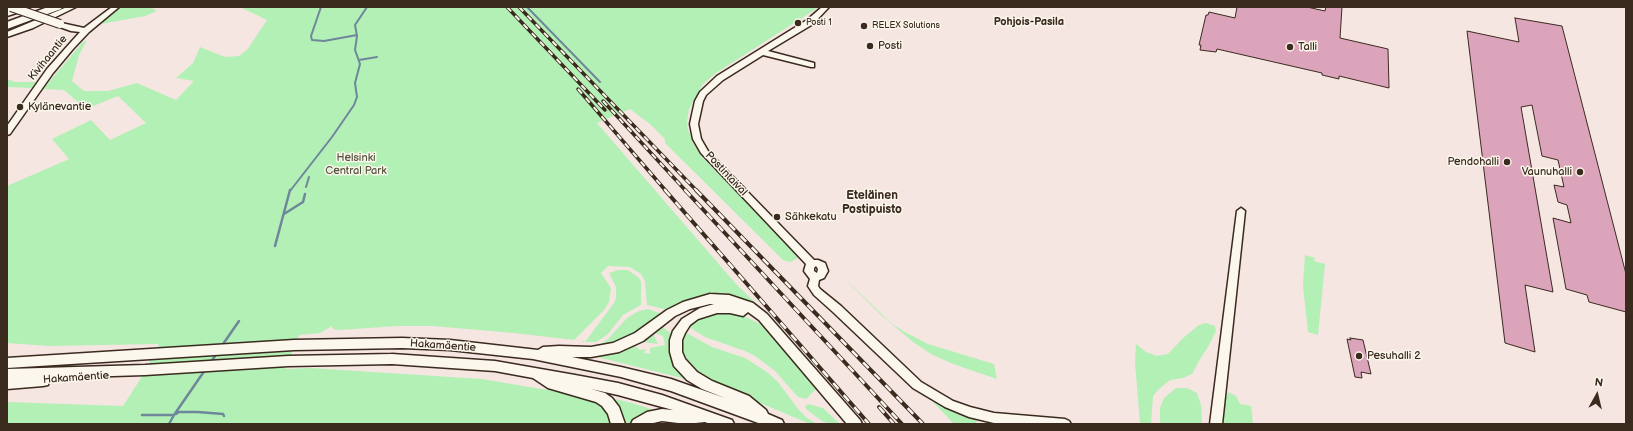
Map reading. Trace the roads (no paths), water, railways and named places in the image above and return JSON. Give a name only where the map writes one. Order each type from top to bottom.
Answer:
[{"type":"highway","points":[[7,14],[25,7]]},
{"type":"highway","points":[[7,19],[40,7]]},
{"type":"highway","points":[[7,26],[57,7]]},
{"type":"main road","points":[[533,354],[551,351],[591,352],[615,348],[639,337],[676,310],[691,303],[704,300],[729,300],[748,306],[756,312],[855,424]]},
{"type":"main road","points":[[773,422],[744,400],[707,385],[686,372],[679,362],[676,352],[678,335],[689,319],[710,309],[730,308],[748,313],[775,332]]},
{"type":"main road","name":"Hakamäentie","points":[[7,362],[98,358],[294,345],[402,343],[450,345],[533,354],[614,371],[671,385],[773,422]]},
{"type":"main road","name":"Hakamäentie","points":[[7,355],[71,354],[98,358]]},
{"type":"main road","name":"Hakamäentie","points":[[7,374],[145,370],[288,361],[392,359],[495,366],[618,389],[727,424]]},
{"type":"main road","name":"Hakamäentie","points":[[7,383],[118,376],[145,370]]},
{"type":"main road","points":[[530,372],[553,384],[600,397],[607,402],[614,411],[618,424]]},
{"type":"main road","points":[[638,424],[647,418],[662,415],[686,418],[708,417]]},
{"type":"street","points":[[11,7],[76,30],[86,30]]},
{"type":"street","points":[[7,35],[73,7]]},
{"type":"street","name":"Kivihaantie","points":[[7,132],[50,71],[86,30],[116,7]]},
{"type":"street","name":"Postintaival","points":[[826,7],[810,22],[720,78],[704,94],[696,109],[694,124],[695,132],[701,146],[710,158],[812,264],[808,267],[808,272],[815,276],[813,286],[817,292],[838,309],[917,385],[929,393],[963,409],[994,418],[1065,424]]},
{"type":"street","points":[[762,52],[811,65]]},
{"type":"street","points":[[1216,424],[1241,211]]},
{"type":"waterway","points":[[321,7],[311,36],[312,40],[324,41],[357,35]]},
{"type":"waterway","points":[[357,35],[355,25],[367,7]]},
{"type":"waterway","points":[[527,7],[600,82]]},
{"type":"waterway","points":[[290,191],[332,137],[354,105],[357,97],[355,83],[360,64],[355,50],[357,35]]},
{"type":"waterway","points":[[359,60],[377,57]]},
{"type":"waterway","points":[[306,187],[309,177]]},
{"type":"waterway","points":[[275,246],[290,190]]},
{"type":"waterway","points":[[284,214],[303,202],[305,194]]},
{"type":"waterway","points":[[221,347],[239,321]]},
{"type":"waterway","points":[[211,362],[217,353]]},
{"type":"waterway","points":[[174,415],[205,370]]},
{"type":"waterway","points":[[176,414],[179,412],[198,412],[223,414],[224,416]]},
{"type":"waterway","points":[[142,415],[174,415]]},
{"type":"waterway","points":[[169,424],[174,415]]},
{"type":"railway","points":[[507,7],[605,110]]},
{"type":"railway","points":[[519,7],[697,191]]},
{"type":"railway","points":[[578,89],[666,191]]},
{"type":"railway","points":[[603,101],[686,191]]},
{"type":"railway","points":[[665,190],[869,424]]},
{"type":"railway","points":[[685,190],[902,424]]},
{"type":"railway","points":[[696,190],[923,424]]},
{"type":"railway","points":[[879,407],[894,424]]},
{"type":"place","name":"Posti 1","points":[[798,23]]},
{"type":"place","name":"RELEX Solutions","points":[[864,26]]},
{"type":"place","name":"Posti","points":[[870,46]]},
{"type":"place","name":"Talli","points":[[1290,47]]},
{"type":"place","name":"Kylänevantie","points":[[20,107]]},
{"type":"place","name":"Pendohalli","points":[[1507,162]]},
{"type":"place","name":"Vaunuhalli","points":[[1580,172]]},
{"type":"place","name":"Sähkekatu","points":[[777,217]]},
{"type":"place","name":"Pesuhalli 2","points":[[1359,356]]},
{"type":"district","name":"Pohjois-Pasila","points":[[1029,22]]},
{"type":"district","name":"Eteläinen Postipuisto","points":[[872,203]]},
{"type":"park label","name":"Helsinki Central Park","points":[[356,164]]}]
